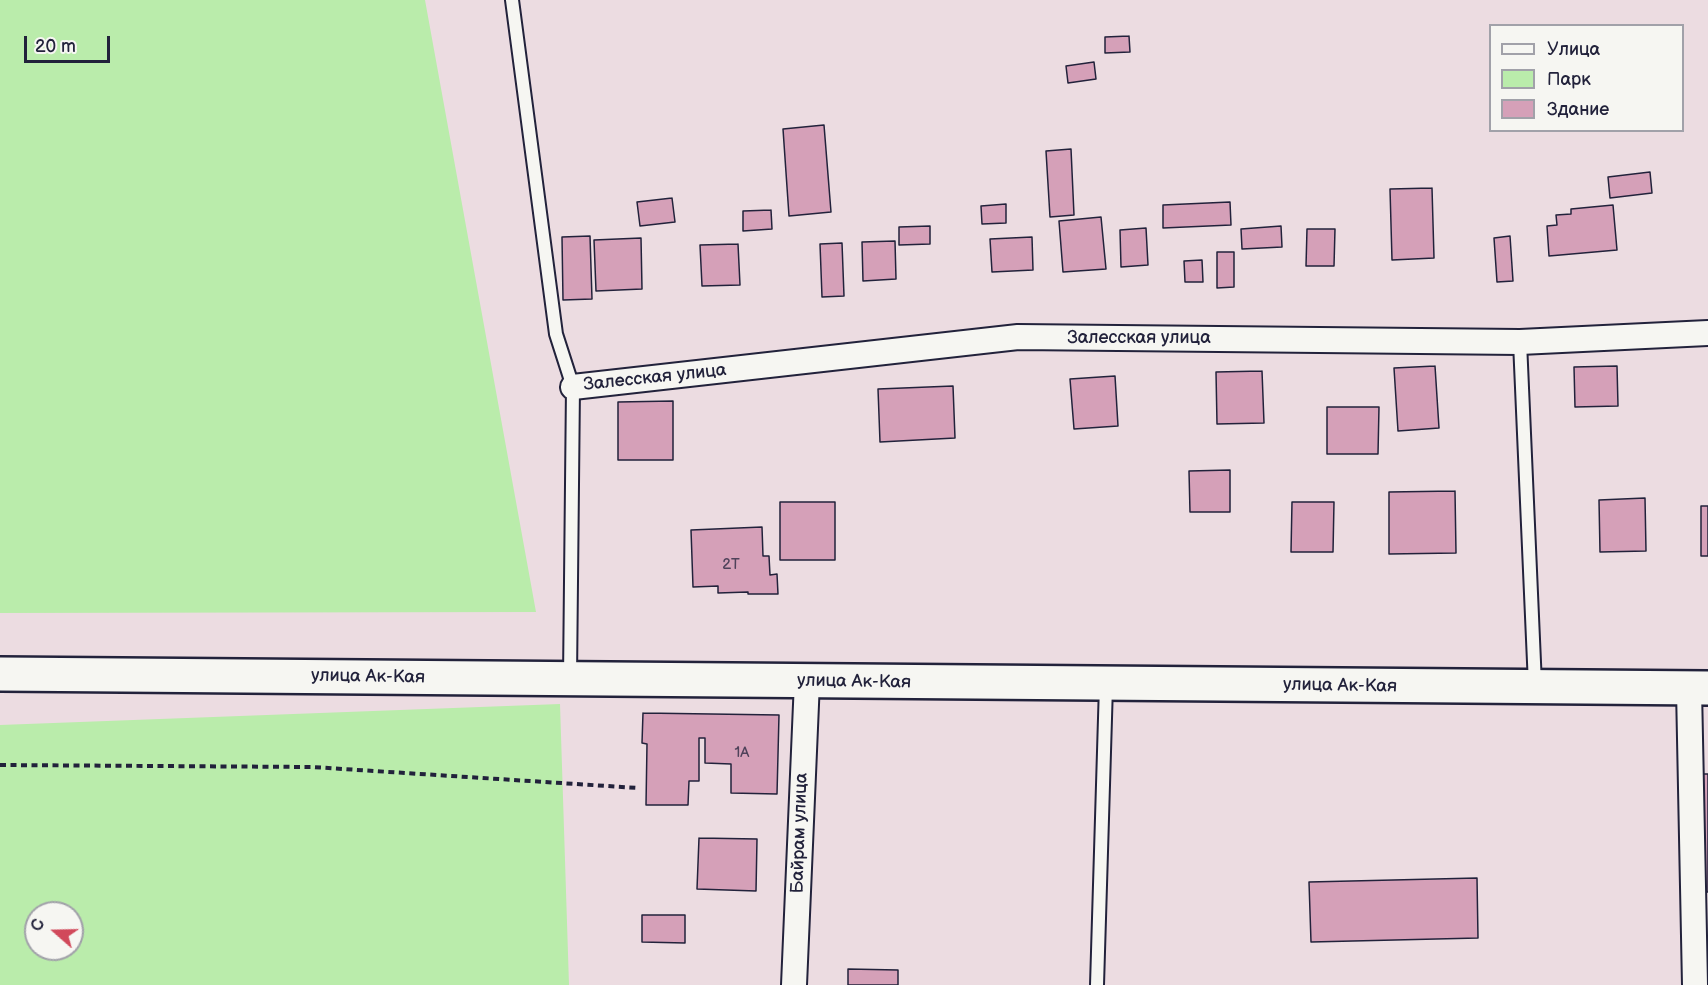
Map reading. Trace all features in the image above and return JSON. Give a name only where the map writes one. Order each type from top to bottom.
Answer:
[{"type":"main road","name":"улица Ак-Кая","points":[[0,674],[1698,688]]},
{"type":"street","name":"Залесская улица","points":[[573,387],[1018,337],[1520,342],[1708,333]]},
{"type":"street","name":"Байрам улица","points":[[794,985],[807,681]]},
{"type":"street","points":[[1695,985],[1698,688]]},
{"type":"lane","points":[[512,0],[556,334],[573,387],[570,679]]},
{"type":"lane","points":[[1520,342],[1535,688]]},
{"type":"lane","points":[[1097,985],[1106,684]]},
{"type":"path","points":[[0,765],[312,766],[638,788]]},
{"type":"green space","points":[[0,0],[425,0],[536,612],[0,613]]},
{"type":"green space","points":[[560,704],[569,985],[0,985],[0,725]]},
{"type":"building","points":[[1129,36],[1130,52],[1105,53],[1105,37]]},
{"type":"building","points":[[1094,62],[1096,79],[1068,83],[1066,66]]},
{"type":"building","points":[[824,125],[831,212],[789,216],[783,129]]},
{"type":"building","points":[[1071,149],[1074,215],[1050,217],[1046,151]]},
{"type":"building","points":[[1650,172],[1652,193],[1610,198],[1608,177]]},
{"type":"building","points":[[1432,188],[1434,258],[1392,260],[1390,189]]},
{"type":"building","points":[[672,198],[675,222],[640,226],[637,202]]},
{"type":"building","points":[[1230,202],[1231,225],[1163,228],[1163,205]]},
{"type":"building","points":[[1006,204],[1006,223],[982,224],[981,206]]},
{"type":"building","points":[[1613,205],[1617,250],[1549,256],[1547,226],[1557,225],[1556,215],[1571,214],[1571,209]]},
{"type":"building","points":[[771,210],[772,229],[743,231],[743,211]]},
{"type":"building","points":[[1101,217],[1106,269],[1063,272],[1059,221]]},
{"type":"building","points":[[930,226],[930,244],[899,245],[899,227]]},
{"type":"building","points":[[1281,226],[1282,247],[1242,249],[1241,229]]},
{"type":"building","points":[[1146,228],[1148,265],[1121,267],[1120,230]]},
{"type":"building","points":[[1307,229],[1335,229],[1334,266],[1306,266]]},
{"type":"building","points":[[590,236],[592,299],[563,300],[562,237]]},
{"type":"building","points":[[1510,236],[1513,281],[1497,282],[1494,238]]},
{"type":"building","points":[[1032,237],[1033,270],[992,272],[990,239]]},
{"type":"building","points":[[641,238],[642,289],[596,291],[594,240]]},
{"type":"building","points":[[895,241],[896,279],[863,281],[862,242]]},
{"type":"building","points":[[842,243],[844,296],[822,297],[820,244]]},
{"type":"building","points":[[738,244],[740,285],[702,286],[700,245]]},
{"type":"building","points":[[1217,252],[1234,252],[1234,287],[1217,288]]},
{"type":"building","points":[[1202,260],[1203,282],[1185,282],[1184,261]]},
{"type":"building","points":[[1435,366],[1439,428],[1398,431],[1394,368]]},
{"type":"building","points":[[1617,366],[1618,406],[1575,407],[1574,367]]},
{"type":"building","points":[[1262,371],[1264,423],[1217,424],[1216,372]]},
{"type":"building","points":[[1115,376],[1118,426],[1074,429],[1070,379]]},
{"type":"building","points":[[953,386],[955,438],[880,442],[878,389]]},
{"type":"building","points":[[673,401],[673,460],[618,460],[618,402]]},
{"type":"building","points":[[1327,407],[1379,407],[1378,454],[1327,454]]},
{"type":"building","points":[[1230,470],[1230,512],[1190,512],[1189,471]]},
{"type":"building","points":[[1455,491],[1456,553],[1389,554],[1389,492]]},
{"type":"building","points":[[1645,498],[1646,551],[1600,552],[1599,500]]},
{"type":"building","points":[[780,502],[835,502],[835,560],[780,560]]},
{"type":"building","points":[[1292,502],[1334,502],[1333,552],[1291,552]]},
{"type":"building","points":[[1701,506],[1708,506],[1708,556],[1701,556]]},
{"type":"building","points":[[762,527],[763,556],[769,556],[770,575],[777,574],[778,594],[718,593],[718,586],[693,587],[691,530]]},
{"type":"building","points":[[643,713],[779,715],[777,794],[731,793],[731,764],[705,763],[705,738],[699,738],[699,781],[689,781],[688,805],[646,805],[647,744],[642,743]]},
{"type":"building","points":[[1703,774],[1708,774],[1708,892],[1699,892]]},
{"type":"building","points":[[699,838],[757,839],[756,891],[697,889]]},
{"type":"building","points":[[1477,878],[1478,938],[1311,942],[1309,882]]},
{"type":"building","points":[[642,915],[685,915],[685,943],[642,942]]},
{"type":"building","points":[[848,969],[898,970],[898,985],[848,985]]}]
